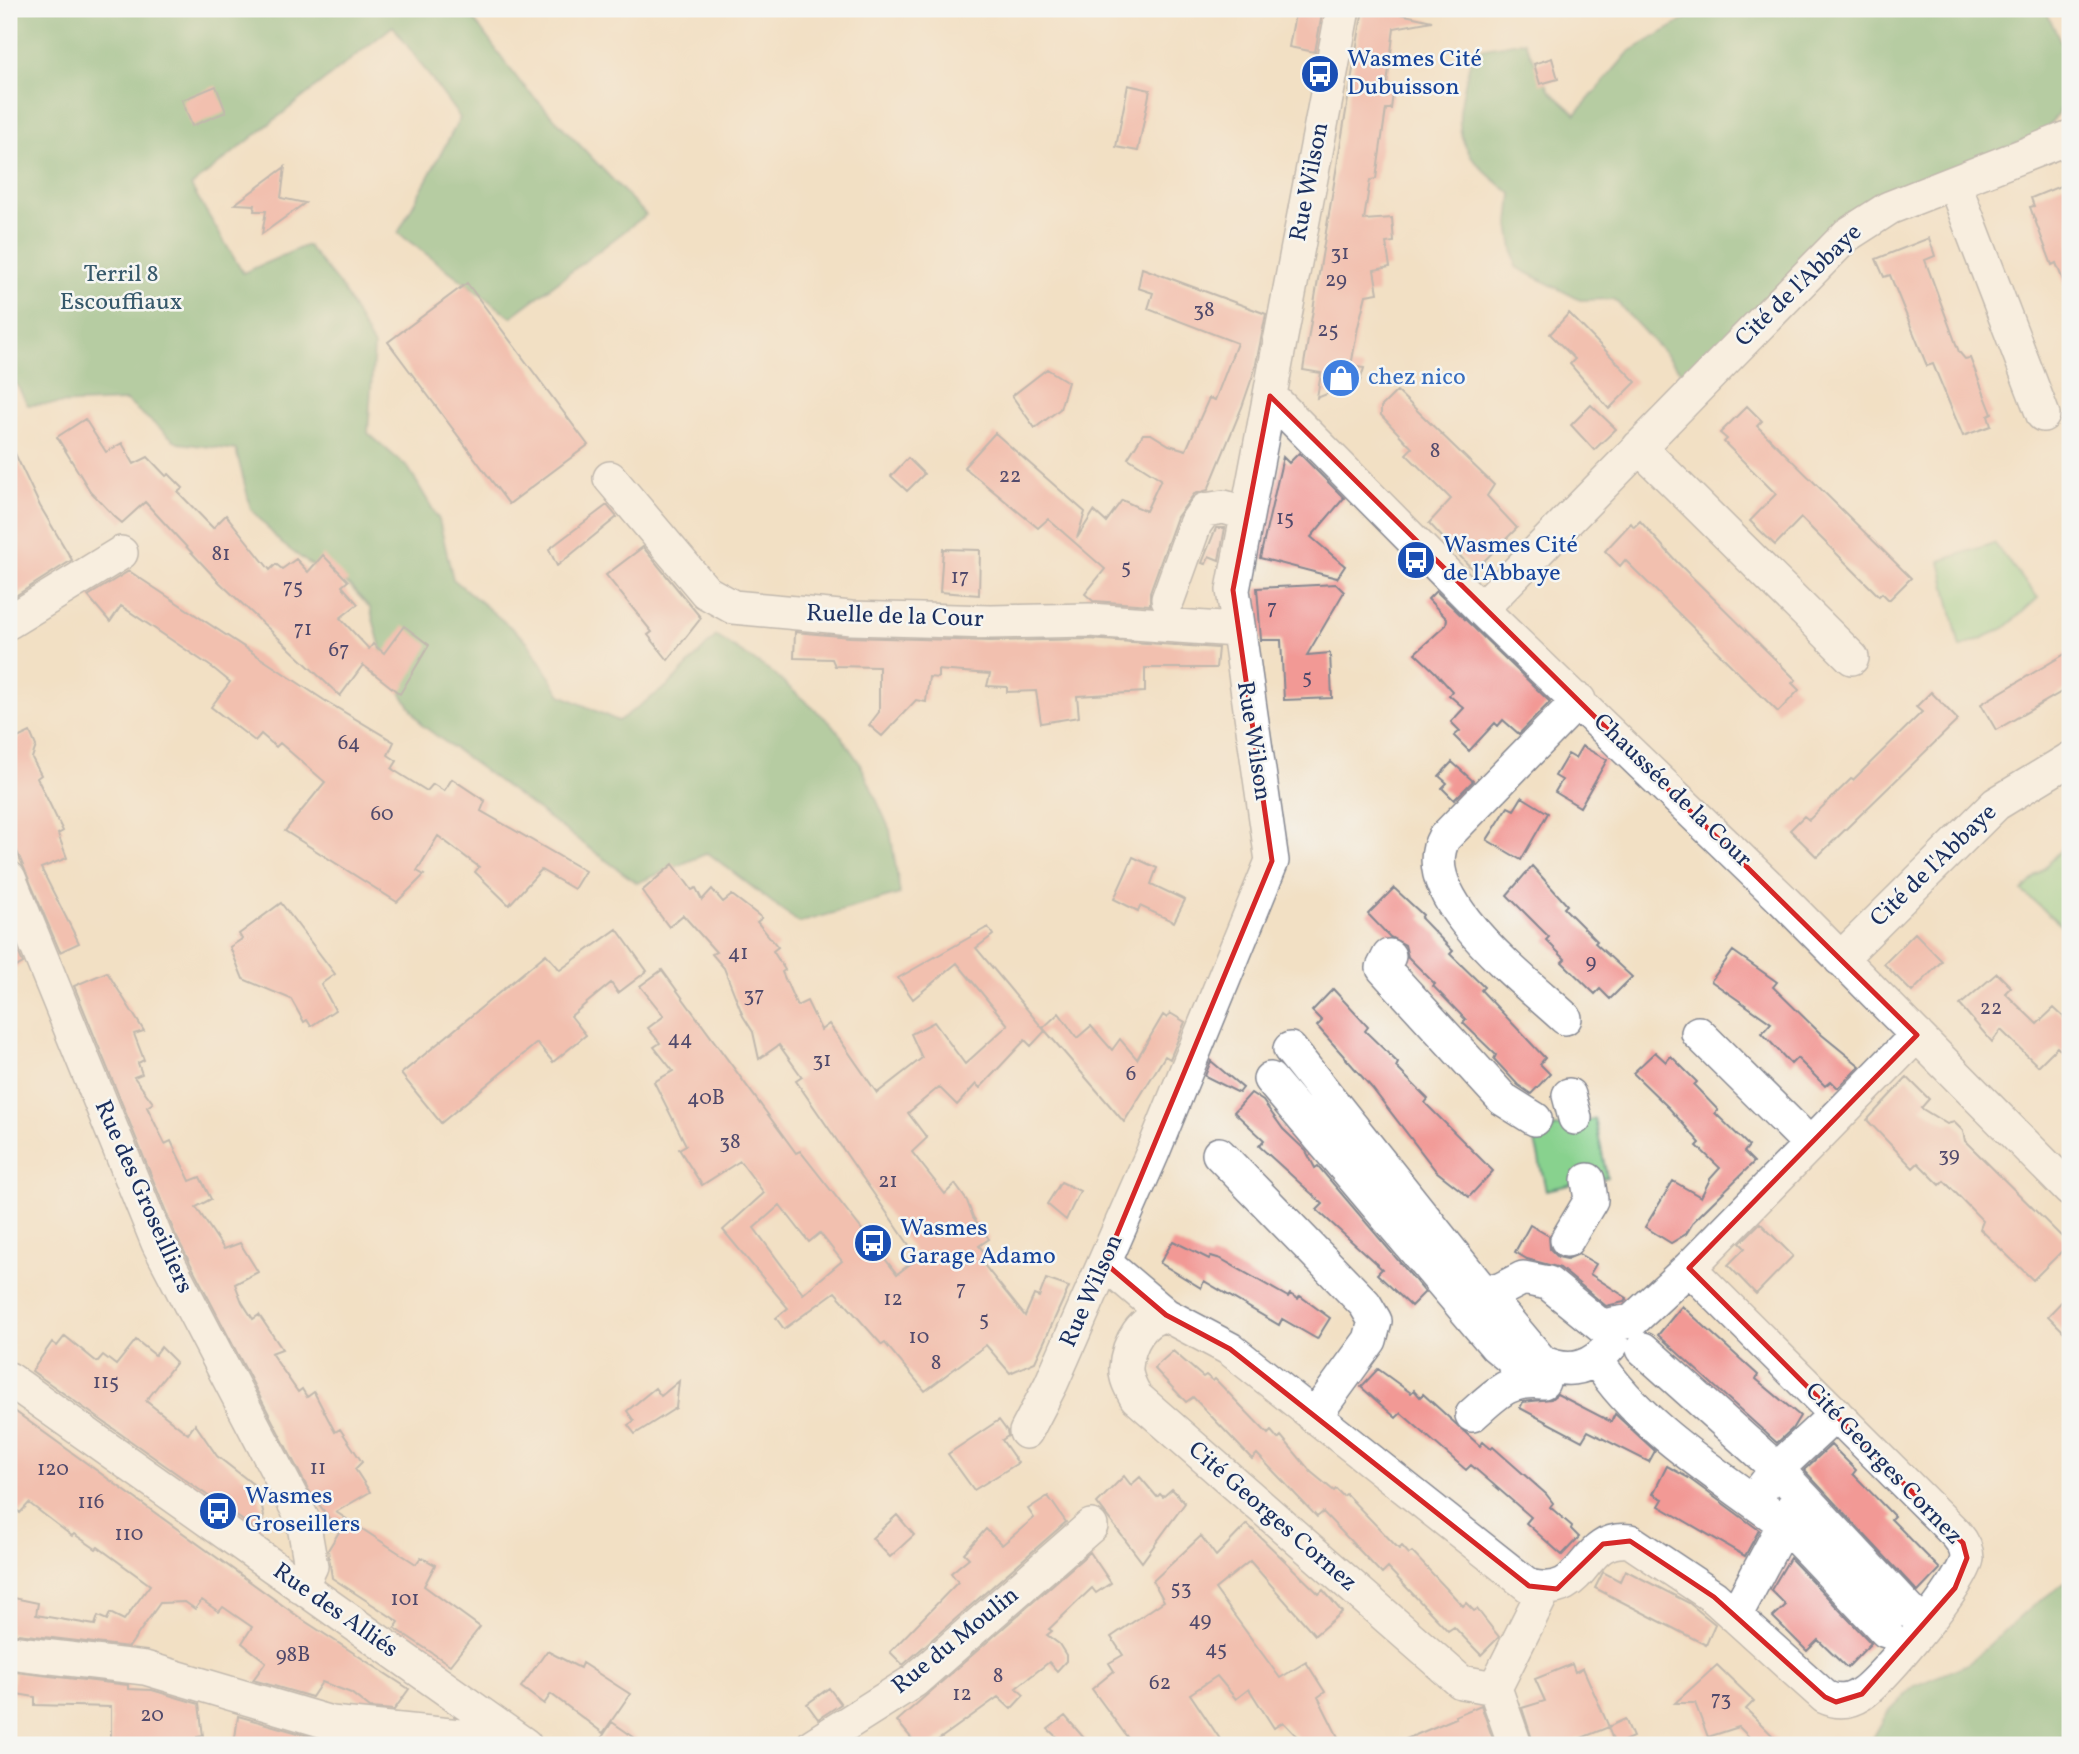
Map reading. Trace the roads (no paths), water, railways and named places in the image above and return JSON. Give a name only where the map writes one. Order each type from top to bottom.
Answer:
[{"type":"street","name":"Rue Wilson","points":[[1026,1432],[1105,1263],[1272,861],[1236,630],[1233,590],[1343,9]]},
{"type":"street","name":"Cité de l'Abbaye","points":[[1481,609],[1847,235],[1889,208],[2070,136]]},
{"type":"street","points":[[1954,184],[2043,415]]},
{"type":"street","name":"Chaussée de la Cour","points":[[1270,396],[1481,609],[1579,700],[2070,1190]]},
{"type":"street","points":[[1639,447],[1852,658]]},
{"type":"street","name":"Ruelle de la Cour","points":[[610,478],[706,592],[733,607],[851,618],[991,622],[1089,620],[1236,630]]},
{"type":"street","points":[[1168,599],[1195,524],[1205,510],[1224,507],[1247,514]]},
{"type":"street","points":[[9,622],[121,553]]},
{"type":"street","points":[[1565,1018],[1463,921],[1443,881],[1437,849],[1444,838],[1579,700]]},
{"type":"street","name":"Cité de l'Abbaye","points":[[1840,959],[1996,804],[2070,759]]},
{"type":"street","name":"Rue des Groseilliers","points":[[9,878],[158,1242],[303,1520],[311,1566],[301,1587]]},
{"type":"street","points":[[1389,956],[1383,968],[1421,995],[1453,1030],[1503,1099],[1535,1119]]},
{"type":"street","points":[[1698,1032],[1810,1144]]},
{"type":"street","points":[[1290,1049],[1542,1362],[1573,1370],[1597,1360],[1637,1335],[1689,1268],[1917,1035]]},
{"type":"street","points":[[1270,1079],[1351,1170],[1405,1246],[1496,1346],[1513,1360],[1521,1379]]},
{"type":"street","points":[[1219,1154],[1365,1304],[1375,1321],[1370,1340],[1314,1418]]},
{"type":"street","points":[[1567,1240],[1591,1200],[1588,1180]]},
{"type":"street","points":[[1105,1263],[1166,1315],[1230,1349],[1518,1578],[1529,1586],[1544,1590],[1495,1688],[1515,1745]]},
{"type":"street","name":"Cité Georges Cornez","points":[[1544,1590],[1557,1589],[1568,1583],[1603,1544],[1616,1540],[1630,1541],[1714,1597],[1825,1697],[1836,1702],[1849,1700],[1873,1685],[1955,1588],[1963,1571],[1967,1558],[1963,1543],[1956,1534],[1689,1268]]},
{"type":"street","points":[[1480,1288],[1496,1292],[1524,1278],[1548,1283],[1601,1325],[1637,1335],[1801,1493],[1898,1621],[1784,1524],[1663,1432],[1615,1390],[1597,1360]]},
{"type":"street","name":"Cité Georges Cornez","points":[[1166,1315],[1154,1316],[1143,1324],[1131,1350],[1126,1367],[1127,1381],[1136,1397],[1461,1682],[1495,1688]]},
{"type":"street","name":"Rue des Alliés","points":[[9,1379],[301,1587],[477,1736],[525,1745]]},
{"type":"street","points":[[1472,1415],[1499,1392],[1521,1379],[1615,1390]]},
{"type":"street","points":[[1753,1500],[1777,1469],[1836,1415]]},
{"type":"street","points":[[1735,1616],[1801,1493]]},
{"type":"street","name":"Rue du Moulin","points":[[813,1745],[914,1681],[1091,1526]]},
{"type":"street","points":[[9,1653],[145,1668],[331,1723],[477,1736]]},
{"type":"place","name":"Wasmes Cité Dubuisson","points":[[1320,74]]},
{"type":"place","name":"chez nico","points":[[1341,378]]},
{"type":"place","name":"Wasmes Cité de l'Abbaye","points":[[1416,560]]},
{"type":"place","name":"Wasmes Garage Adamo","points":[[873,1243]]},
{"type":"place","name":"Wasmes Groseillers","points":[[218,1511]]},
{"type":"park label","name":"Terril 8 Escouffiaux","points":[[121,289]]}]
